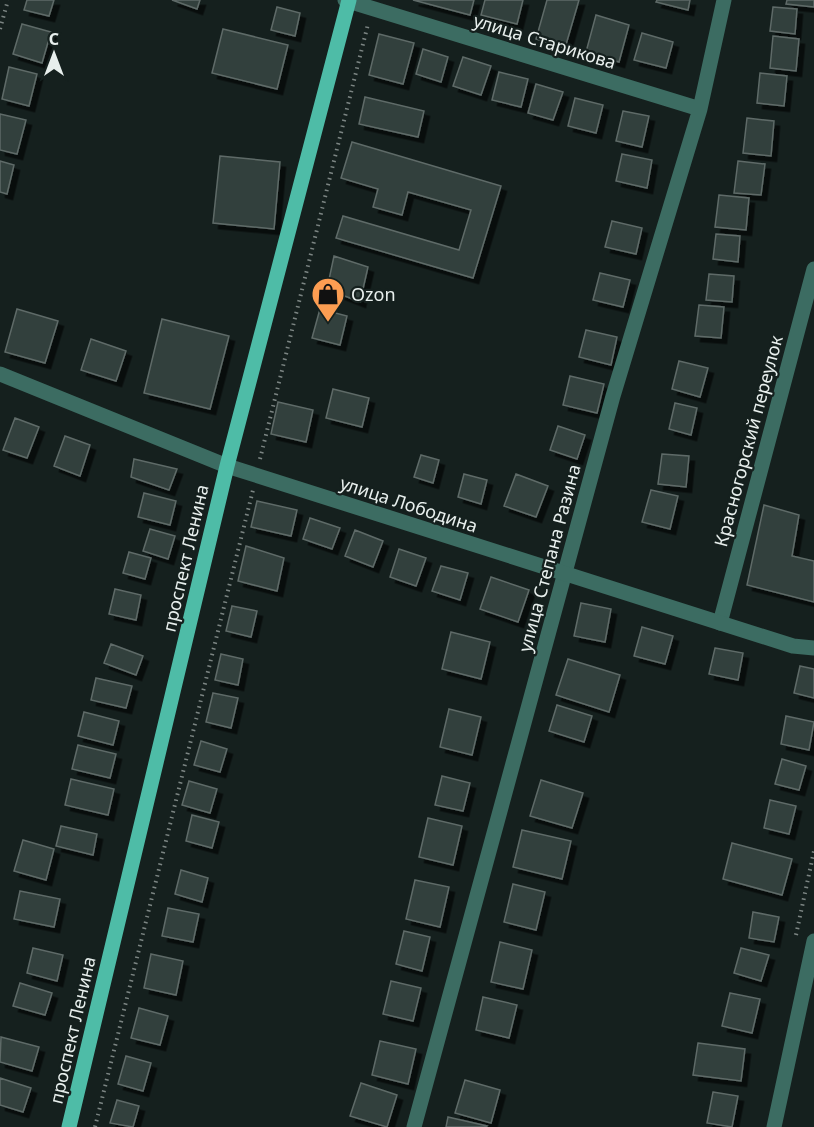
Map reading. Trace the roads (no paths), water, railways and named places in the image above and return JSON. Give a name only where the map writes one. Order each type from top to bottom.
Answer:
[{"type":"main road","name":"проспект Ленина","points":[[69,1127],[226,466],[348,0]]},
{"type":"street","name":"улица Старикова","points":[[348,0],[700,109]]},
{"type":"street","name":"улица Степана Разина","points":[[414,1127],[613,396],[700,109],[724,0]]},
{"type":"street","name":"Красногорский переулок","points":[[720,623],[814,269]]},
{"type":"street","name":"улица Лободина","points":[[0,374],[226,466],[793,646],[814,648]]},
{"type":"street","points":[[774,1127],[814,941]]},
{"type":"place","name":"Ozon","points":[[328,323]]}]
